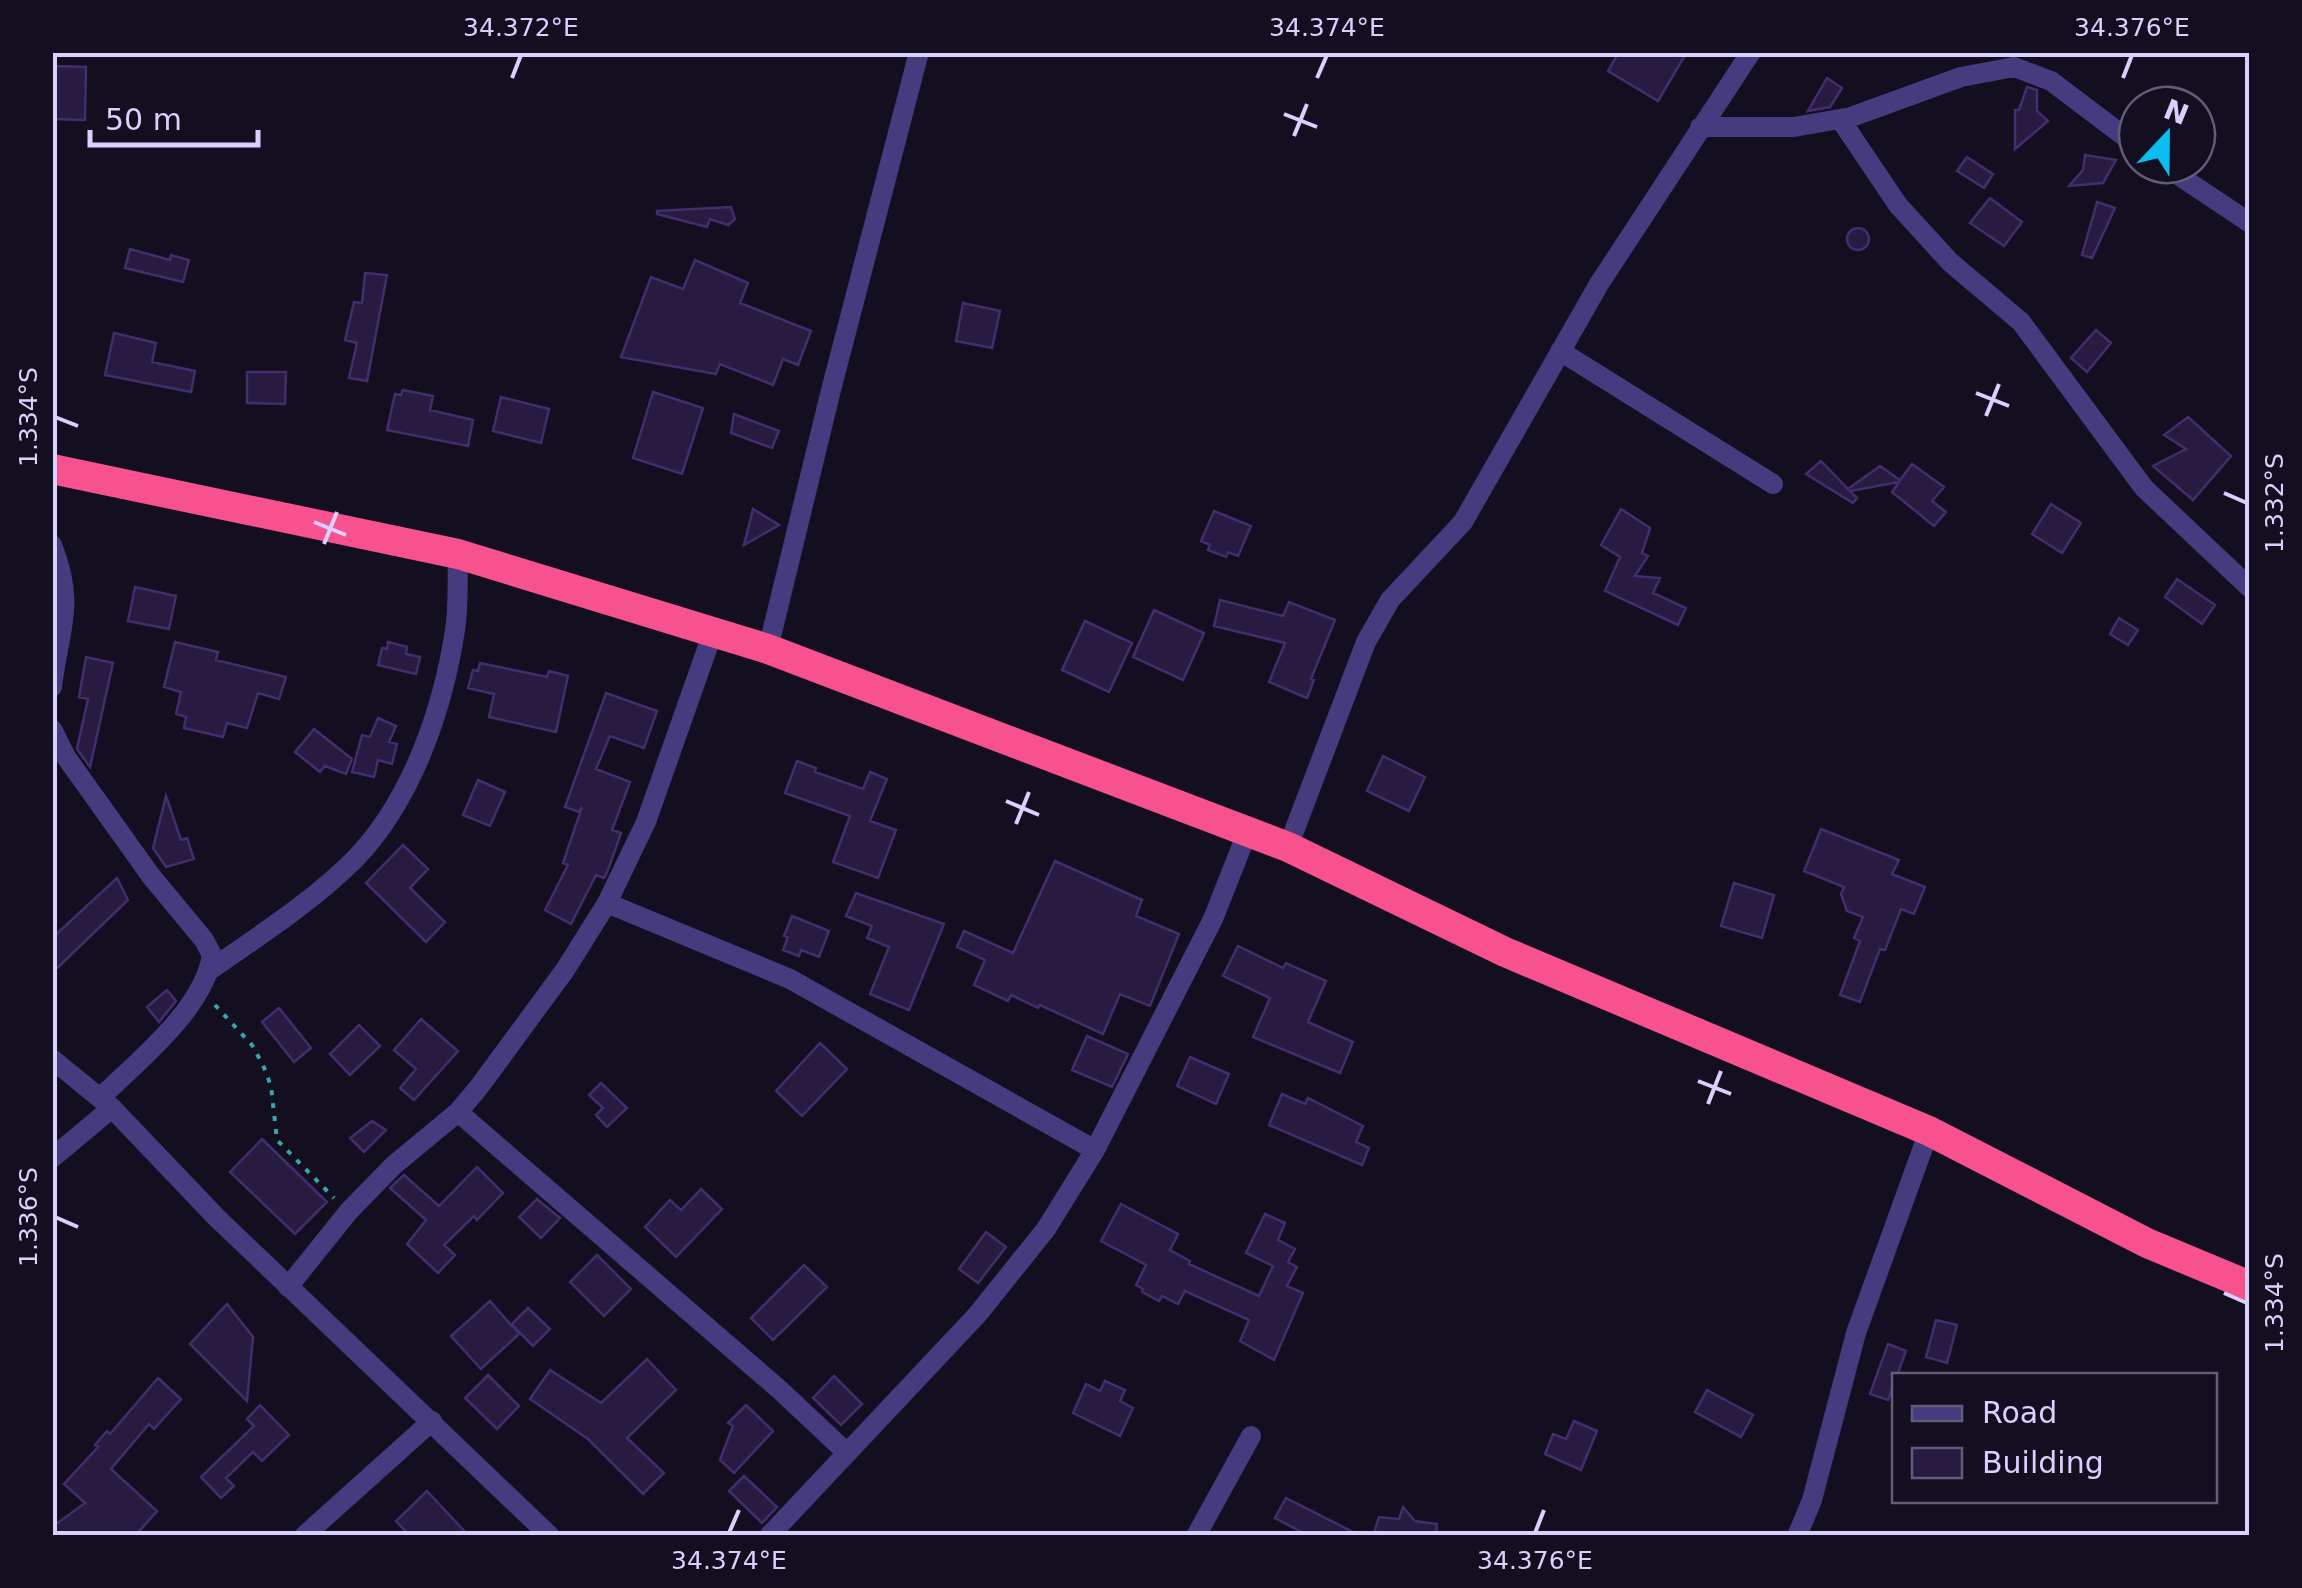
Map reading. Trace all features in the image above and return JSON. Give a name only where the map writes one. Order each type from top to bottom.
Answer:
[{"type":"highway","points":[[52,469],[458,554],[768,649],[1288,848],[1504,952],[1929,1131],[2147,1243],[2250,1286]]},
{"type":"street","points":[[768,649],[919,52]]},
{"type":"street","points":[[1288,848],[1366,642],[1390,600],[1463,522],[1599,284],[1751,52]]},
{"type":"street","points":[[1700,127],[1794,127],[1840,119],[1961,77],[2014,67],[2050,81],[2117,131]]},
{"type":"street","points":[[1840,119],[1898,206],[1950,262],[2021,322],[2144,488],[2250,588]]},
{"type":"street","points":[[2193,185],[2250,223]]},
{"type":"street","points":[[1560,351],[1773,484]]},
{"type":"street","points":[[52,544],[64,575],[66,613],[52,687]]},
{"type":"street","points":[[52,1158],[106,1103],[206,980],[311,899],[357,856],[385,819],[410,775],[440,704],[455,628],[458,554]]},
{"type":"street","points":[[288,1287],[349,1211],[394,1165],[458,1112],[565,970],[607,903],[646,822],[713,632]]},
{"type":"street","points":[[52,728],[66,757],[204,940],[212,955],[206,980]]},
{"type":"street","points":[[768,1536],[978,1315],[1046,1229],[1095,1150],[1213,919],[1248,833]]},
{"type":"street","points":[[607,903],[790,980],[1095,1150]]},
{"type":"street","points":[[52,1058],[106,1103],[216,1218],[550,1536]]},
{"type":"street","points":[[458,1112],[781,1391],[846,1452]]},
{"type":"street","points":[[1797,1536],[1812,1500],[1856,1333],[1929,1131]]},
{"type":"street","points":[[304,1536],[432,1421]]},
{"type":"street","points":[[1196,1536],[1250,1436]]},
{"type":"path","points":[[206,980],[263,1065],[271,1086],[277,1140],[349,1211]]},
{"type":"building","points":[[1619,52],[1687,52],[1658,101],[1608,71]]},
{"type":"building","points":[[54,66],[86,67],[85,120],[53,119]]},
{"type":"building","points":[[1827,78],[1842,88],[1830,107],[1808,111]]},
{"type":"building","points":[[2027,87],[2037,90],[2037,111],[2048,121],[2015,149],[2015,110],[2019,110]]},
{"type":"building","points":[[2085,155],[2116,160],[2103,183],[2069,186],[2083,170]]},
{"type":"building","points":[[1967,157],[1993,174],[1984,188],[1957,171]]},
{"type":"building","points":[[1990,198],[2022,222],[2004,246],[1970,223]]},
{"type":"building","points":[[2097,202],[2115,208],[2092,258],[2082,255]]},
{"type":"building","points":[[731,207],[735,219],[728,225],[710,219],[707,227],[657,214],[657,211]]},
{"type":"building","points":[[1858,228],[1866,231],[1866,247],[1858,250],[1850,247],[1847,239],[1850,231]]},
{"type":"building","points":[[130,249],[170,260],[171,255],[189,260],[183,282],[125,268]]},
{"type":"building","points":[[695,260],[748,283],[740,303],[811,331],[798,365],[783,359],[773,385],[720,364],[716,374],[621,357],[651,277],[683,289]]},
{"type":"building","points":[[365,273],[387,275],[367,381],[349,378],[357,343],[345,340],[354,302],[362,303]]},
{"type":"building","points":[[963,303],[1000,311],[992,348],[956,341]]},
{"type":"building","points":[[2096,330],[2111,343],[2087,372],[2071,358]]},
{"type":"building","points":[[114,333],[156,343],[152,362],[195,371],[191,392],[105,375]]},
{"type":"building","points":[[247,372],[286,372],[285,404],[247,403]]},
{"type":"building","points":[[403,390],[433,396],[430,410],[473,420],[468,446],[387,430],[395,394],[401,395]]},
{"type":"building","points":[[653,392],[703,408],[682,474],[633,458]]},
{"type":"building","points":[[501,397],[549,409],[541,443],[493,431]]},
{"type":"building","points":[[734,414],[779,431],[772,448],[731,433]]},
{"type":"building","points":[[2188,417],[2231,456],[2193,500],[2153,466],[2186,449],[2164,435]]},
{"type":"building","points":[[1821,461],[1848,489],[1880,466],[1900,480],[1912,464],[1944,487],[1932,501],[1946,512],[1934,526],[1892,492],[1899,482],[1850,491],[1857,498],[1853,503],[1806,474]]},
{"type":"building","points":[[2051,504],[2081,523],[2062,553],[2032,534]]},
{"type":"building","points":[[753,509],[779,525],[744,545]]},
{"type":"building","points":[[1621,509],[1650,528],[1642,553],[1648,556],[1635,576],[1660,578],[1653,593],[1686,608],[1678,625],[1605,591],[1620,557],[1601,545]]},
{"type":"building","points":[[1214,511],[1251,526],[1238,556],[1228,552],[1226,557],[1208,550],[1210,545],[1201,541]]},
{"type":"building","points":[[2177,579],[2215,605],[2202,624],[2165,597]]},
{"type":"building","points":[[135,587],[176,596],[169,629],[128,621]]},
{"type":"building","points":[[1220,600],[1283,616],[1289,602],[1335,620],[1307,698],[1269,682],[1285,643],[1214,626]]},
{"type":"building","points":[[1154,610],[1204,633],[1183,680],[1133,657]]},
{"type":"building","points":[[2119,618],[2138,630],[2128,645],[2110,634]]},
{"type":"building","points":[[1085,621],[1132,643],[1109,692],[1062,670]]},
{"type":"building","points":[[175,642],[218,652],[216,660],[286,677],[279,699],[258,693],[247,728],[227,723],[223,737],[184,728],[186,717],[176,714],[181,692],[164,687]]},
{"type":"building","points":[[388,642],[407,647],[406,654],[420,657],[416,674],[378,665],[382,648],[387,649]]},
{"type":"building","points":[[86,657],[113,663],[90,767],[77,749],[88,699],[79,697]]},
{"type":"building","points":[[480,663],[547,677],[549,671],[568,676],[556,732],[489,717],[494,694],[468,688],[473,670],[478,671]]},
{"type":"building","points":[[606,693],[657,711],[644,748],[610,736],[596,769],[630,782],[612,830],[621,833],[608,870],[604,878],[596,875],[571,924],[545,910],[568,865],[563,863],[582,807],[579,812],[565,807]]},
{"type":"building","points":[[378,718],[396,726],[389,742],[397,744],[392,764],[378,760],[374,777],[352,772],[362,735],[370,737]]},
{"type":"building","points":[[314,729],[352,759],[346,774],[325,766],[320,772],[295,752]]},
{"type":"building","points":[[1383,756],[1425,777],[1409,811],[1367,791]]},
{"type":"building","points":[[797,761],[816,768],[815,772],[863,789],[870,772],[887,779],[870,821],[896,830],[878,878],[833,862],[850,816],[785,793]]},
{"type":"building","points":[[478,780],[505,792],[490,826],[463,815]]},
{"type":"building","points":[[166,796],[181,840],[187,838],[194,859],[166,867],[153,848]]},
{"type":"building","points":[[1821,829],[1899,860],[1892,874],[1925,887],[1914,914],[1901,909],[1885,950],[1880,949],[1860,1002],[1840,995],[1860,941],[1854,938],[1863,917],[1847,911],[1841,894],[1844,887],[1804,871]]},
{"type":"building","points":[[403,845],[428,869],[410,888],[445,922],[426,942],[366,883]]},
{"type":"building","points":[[1055,861],[1142,900],[1136,916],[1179,934],[1150,1006],[1120,994],[1103,1034],[1040,1005],[1038,1008],[1011,995],[1008,1001],[974,985],[985,960],[957,947],[964,931],[1013,953]]},
{"type":"building","points":[[117,878],[128,900],[52,973],[52,938]]},
{"type":"building","points":[[1734,883],[1774,895],[1762,938],[1721,926]]},
{"type":"building","points":[[856,893],[944,924],[909,1010],[870,994],[889,947],[867,938],[872,926],[846,916]]},
{"type":"building","points":[[792,916],[829,931],[819,957],[801,950],[799,956],[783,950]]},
{"type":"building","points":[[1238,946],[1283,968],[1286,963],[1326,981],[1308,1022],[1353,1042],[1340,1073],[1253,1037],[1270,998],[1223,976]]},
{"type":"building","points":[[167,990],[176,1001],[159,1022],[147,1007]]},
{"type":"building","points":[[279,1008],[311,1048],[294,1062],[262,1022]]},
{"type":"building","points":[[421,1019],[458,1051],[414,1100],[400,1088],[416,1069],[394,1050]]},
{"type":"building","points":[[359,1025],[380,1046],[350,1075],[330,1054]]},
{"type":"building","points":[[1087,1036],[1128,1054],[1112,1087],[1072,1070]]},
{"type":"building","points":[[820,1043],[847,1069],[802,1116],[776,1091]]},
{"type":"building","points":[[1190,1057],[1229,1074],[1216,1104],[1177,1086]]},
{"type":"building","points":[[601,1083],[627,1108],[607,1127],[596,1115],[603,1108],[589,1095]]},
{"type":"building","points":[[1282,1094],[1305,1104],[1308,1098],[1363,1126],[1356,1142],[1369,1148],[1362,1165],[1269,1125]]},
{"type":"building","points":[[372,1121],[386,1130],[364,1152],[350,1138]]},
{"type":"building","points":[[262,1139],[327,1202],[295,1234],[230,1172]]},
{"type":"building","points":[[477,1167],[503,1193],[477,1220],[474,1216],[444,1245],[455,1255],[438,1273],[407,1244],[426,1220],[390,1188],[404,1175],[439,1206]]},
{"type":"building","points":[[701,1189],[722,1209],[676,1257],[645,1227],[670,1200],[681,1210]]},
{"type":"building","points":[[537,1199],[560,1218],[541,1238],[519,1217]]},
{"type":"building","points":[[1121,1204],[1178,1234],[1170,1250],[1190,1261],[1189,1264],[1259,1296],[1273,1266],[1246,1253],[1265,1214],[1285,1223],[1278,1240],[1295,1249],[1288,1262],[1297,1267],[1287,1286],[1303,1293],[1274,1360],[1240,1341],[1249,1320],[1185,1291],[1178,1304],[1162,1296],[1159,1301],[1142,1292],[1136,1285],[1146,1265],[1101,1241]]},
{"type":"building","points":[[986,1232],[1006,1247],[978,1283],[959,1269]]},
{"type":"building","points":[[597,1255],[631,1289],[604,1316],[570,1282]]},
{"type":"building","points":[[804,1265],[827,1287],[773,1340],[751,1318]]},
{"type":"building","points":[[490,1301],[511,1325],[528,1308],[550,1329],[533,1346],[512,1325],[519,1334],[481,1369],[451,1336]]},
{"type":"building","points":[[227,1304],[253,1337],[247,1401],[190,1344]]},
{"type":"building","points":[[1936,1320],[1957,1325],[1947,1363],[1926,1357]]},
{"type":"building","points":[[1888,1344],[1906,1351],[1898,1373],[1892,1373],[1888,1400],[1870,1394]]},
{"type":"building","points":[[647,1359],[676,1390],[627,1438],[664,1473],[643,1494],[588,1439],[530,1399],[550,1370],[601,1403]]},
{"type":"building","points":[[488,1375],[519,1406],[497,1429],[465,1398]]},
{"type":"building","points":[[834,1376],[862,1404],[841,1425],[813,1398]]},
{"type":"building","points":[[158,1378],[181,1399],[154,1429],[149,1424],[111,1469],[157,1511],[135,1536],[52,1536],[52,1527],[85,1503],[64,1484]]},
{"type":"building","points":[[1105,1381],[1125,1390],[1120,1401],[1133,1408],[1120,1436],[1073,1413],[1086,1384],[1100,1391]]},
{"type":"building","points":[[1707,1390],[1753,1415],[1741,1437],[1695,1412]]},
{"type":"building","points":[[260,1405],[289,1435],[262,1461],[253,1452],[226,1478],[234,1486],[221,1498],[201,1477],[254,1426],[247,1419]]},
{"type":"building","points":[[746,1405],[773,1431],[734,1473],[720,1460],[733,1426],[728,1423]]},
{"type":"building","points":[[1574,1421],[1597,1431],[1581,1470],[1545,1454],[1553,1434],[1566,1439]]},
{"type":"building","points":[[744,1476],[777,1507],[762,1523],[729,1491]]},
{"type":"building","points":[[427,1491],[469,1536],[410,1536],[396,1521]]},
{"type":"building","points":[[1286,1498],[1361,1536],[1309,1536],[1275,1518]]},
{"type":"building","points":[[1403,1507],[1415,1521],[1437,1524],[1436,1536],[1373,1536],[1379,1517],[1399,1519]]}]
